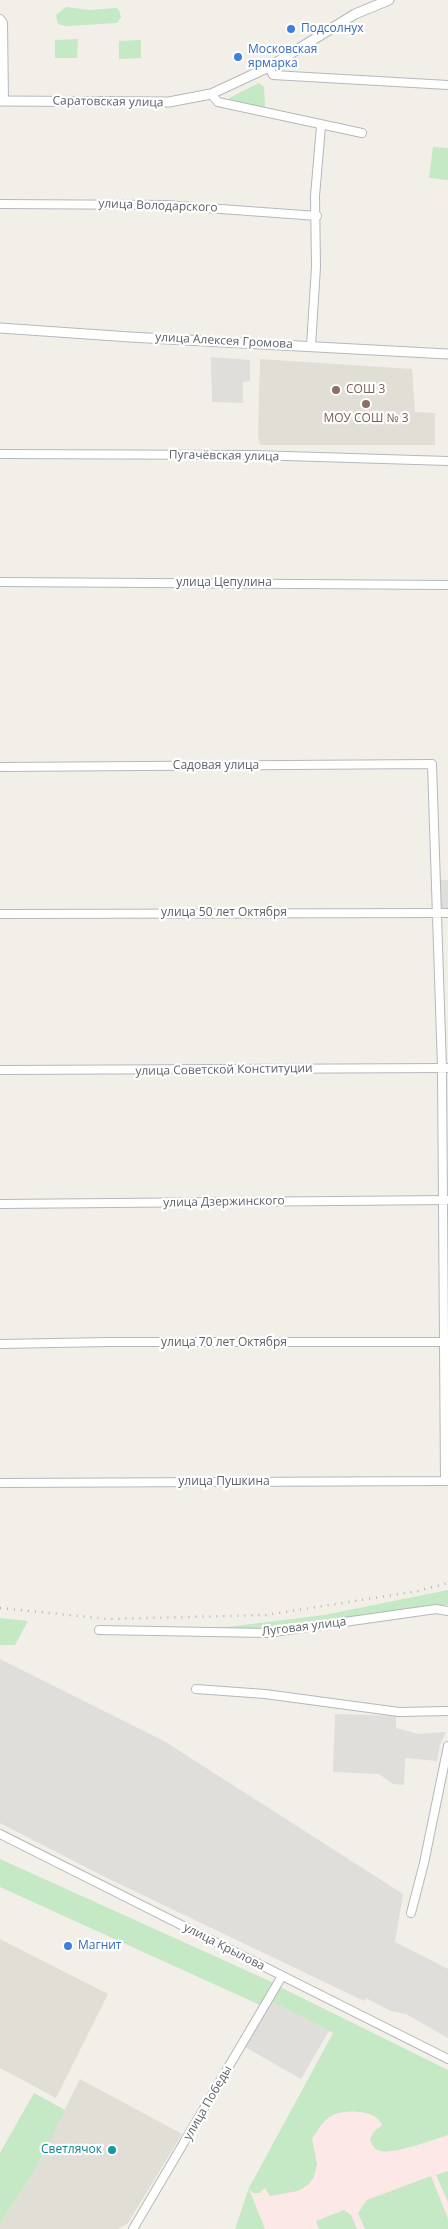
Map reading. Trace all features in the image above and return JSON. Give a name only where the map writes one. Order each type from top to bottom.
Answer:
[{"type":"street","name":"Саратовская улица","points":[[2,101],[169,102],[211,94],[269,66],[355,14],[389,0]]},
{"type":"street","points":[[0,19],[2,24],[2,101]]},
{"type":"street","points":[[269,66],[272,74],[448,85]]},
{"type":"street","points":[[211,94],[218,102],[321,126],[362,133]]},
{"type":"street","points":[[311,346],[316,267],[317,216],[315,196],[321,126]]},
{"type":"street","name":"улица Володарского","points":[[0,204],[166,205],[317,216]]},
{"type":"street","name":"улица Алексея Громова","points":[[0,328],[448,354]]},
{"type":"street","name":"Пугачёвская улица","points":[[0,454],[254,455],[448,461]]},
{"type":"street","name":"улица Цепулина","points":[[0,582],[448,585]]},
{"type":"street","name":"Садовая улица","points":[[0,767],[432,764],[438,912]]},
{"type":"street","points":[[438,912],[445,1068],[446,1481]]},
{"type":"street","name":"улица 50 лет Октября","points":[[0,914],[448,912]]},
{"type":"street","name":"улица Советской Конституции","points":[[0,1070],[445,1068]]},
{"type":"street","name":"улица Дзержинского","points":[[0,1204],[446,1200]]},
{"type":"street","name":"улица 70 лет Октября","points":[[0,1344],[109,1342],[447,1342]]},
{"type":"street","name":"улица Пушкина","points":[[0,1483],[446,1481]]},
{"type":"street","name":"Луговая улица","points":[[99,1630],[267,1633],[436,1609],[448,1611]]},
{"type":"street","points":[[196,1689],[274,1695],[399,1712],[448,1711]]},
{"type":"street","points":[[411,1913],[424,1863],[448,1746]]},
{"type":"street","name":"улица Крылова","points":[[0,1834],[448,2059]]},
{"type":"street","name":"улица Победы","points":[[133,2229],[282,1976]]},
{"type":"shaded area","points":[[211,357],[250,360],[250,381],[243,382],[243,403],[212,402]]},
{"type":"shaded area","name":"СОШ 3","points":[[260,359],[412,369],[415,412],[435,413],[435,445],[260,445],[258,436]]},
{"type":"shaded area","points":[[441,880],[448,880],[448,908],[441,908]]},
{"type":"shaded area","points":[[0,1659],[164,1741],[403,1894],[395,1942],[448,1969],[448,2038],[406,2014],[391,2011],[366,1998],[364,2001],[105,1877],[0,1823]]},
{"type":"shaded area","points":[[335,1714],[396,1716],[396,1728],[418,1734],[446,1732],[440,1745],[437,1761],[405,1758],[404,1785],[393,1784],[379,1774],[333,1772]]},
{"type":"shaded area","points":[[0,1939],[108,1994],[56,2098],[0,2068]]},
{"type":"shaded area","points":[[271,2001],[329,2031],[301,2079],[245,2047]]},
{"type":"shaded area","points":[[334,2032],[448,2090],[448,2229],[265,2229],[249,2188]]},
{"type":"shaded area","points":[[80,2079],[182,2134],[128,2223],[118,2229],[0,2229],[0,2224],[33,2173]]},
{"type":"green space","points":[[66,7],[89,10],[116,8],[119,10],[121,17],[117,23],[66,26],[58,24],[56,15]]},
{"type":"green space","points":[[78,39],[77,58],[55,58],[55,40]]},
{"type":"green space","points":[[141,40],[141,58],[119,59],[119,41]]},
{"type":"green space","points":[[259,83],[264,87],[265,107],[263,110],[229,103],[229,98]]},
{"type":"green space","points":[[433,147],[448,148],[448,180],[429,178]]},
{"type":"green space","points":[[448,1590],[448,1605],[266,1629],[219,1628],[324,1615]]},
{"type":"green space","points":[[0,1618],[28,1621],[15,1645],[0,1645]]},
{"type":"green space","points":[[0,1859],[274,1983],[260,2005],[0,1887]]},
{"type":"green space","points":[[280,1987],[448,2070],[448,2135],[400,2150],[382,2151],[375,2148],[370,2139],[374,2131],[382,2126],[375,2117],[361,2112],[345,2112],[333,2115],[324,2122],[312,2139],[317,2164],[314,2177],[308,2185],[298,2191],[270,2196],[265,2188],[259,2193],[254,2193],[249,2189],[265,2229],[235,2229],[249,2188],[333,2033],[271,2001]]},
{"type":"green space","points":[[34,2093],[65,2110],[33,2173],[0,2224],[0,2153]]},
{"type":"green space","points":[[448,2171],[448,2202],[436,2175]]},
{"type":"green space","points":[[431,2176],[448,2219],[448,2229],[365,2229],[358,2213],[367,2200]]},
{"type":"green space","points":[[344,2210],[351,2215],[357,2229],[319,2229],[316,2221]]},
{"type":"railway","points":[[0,1608],[108,1619],[266,1615],[418,1591],[448,1583]]},
{"type":"place","name":"Подсолнух","points":[[291,29]]},
{"type":"place","name":"Московская ярмарка","points":[[238,57]]},
{"type":"place","name":"СОШ 3","points":[[336,390]]},
{"type":"place","name":"МОУ СОШ № 3","points":[[366,404]]},
{"type":"place","name":"Магнит","points":[[68,1946]]},
{"type":"place","name":"Светлячок","points":[[112,2150]]}]
